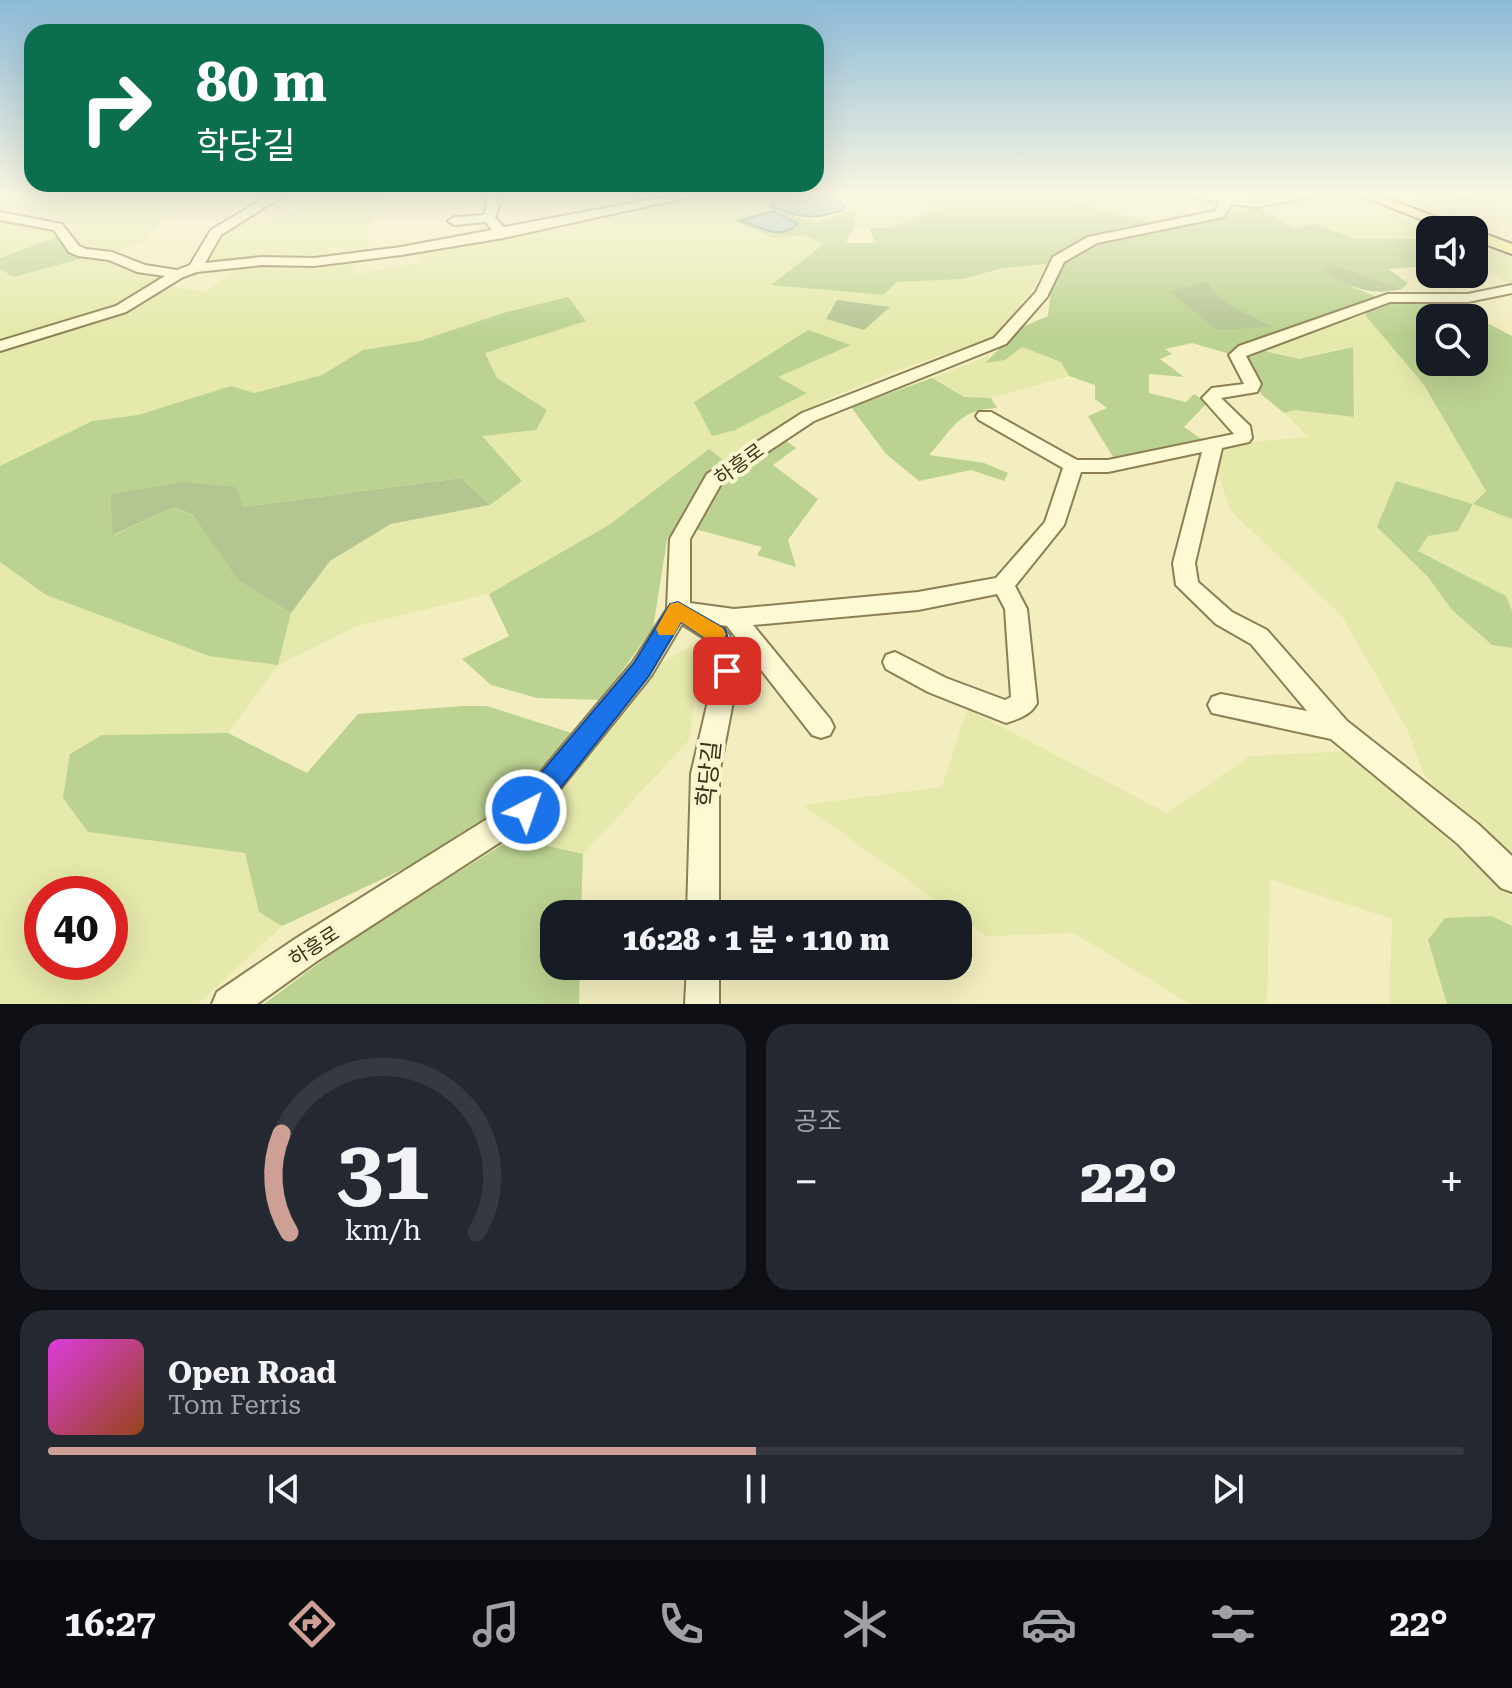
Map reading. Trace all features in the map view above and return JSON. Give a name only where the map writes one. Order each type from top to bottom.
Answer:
[{"type":"main road","points":[[1493,242],[1512,249]]},
{"type":"street","points":[[69,242],[74,249],[83,253],[112,256],[142,269],[178,274]]},
{"type":"street","points":[[195,268],[211,242]]},
{"type":"street","points":[[0,346],[121,309],[178,274],[195,268],[262,261],[314,262],[450,242]]},
{"type":"street","name":"하흥로","points":[[229,1004],[306,950],[526,810],[642,669],[678,610],[680,539],[714,478],[808,417],[1000,341],[1042,294],[1058,260],[1090,242]]},
{"type":"street","points":[[985,416],[1073,466],[1108,466],[1213,446],[1243,438],[1244,430],[1211,398],[1218,392],[1251,388],[1253,384],[1237,355],[1245,349],[1388,298],[1468,298],[1512,289]]},
{"type":"street","points":[[1213,446],[1184,563],[1187,585],[1224,618],[1259,637],[1338,729],[1468,834],[1512,877]]},
{"type":"street","points":[[678,610],[734,618],[918,601],[1003,585],[1054,525],[1073,466]]},
{"type":"street","points":[[895,662],[948,690],[1006,712],[1024,703],[1016,609],[1003,585]]},
{"type":"street","name":"학당길","points":[[678,610],[717,635],[727,671],[705,774],[703,900]]},
{"type":"street","points":[[734,618],[821,727]]},
{"type":"street","points":[[1221,705],[1338,729]]},
{"type":"street","points":[[702,1004],[703,980]]},
{"type":"green space","points":[[0,242],[43,242],[0,258]]},
{"type":"green space","points":[[43,242],[61,242],[64,250],[87,257],[14,277],[0,269],[0,258]]},
{"type":"green space","points":[[78,242],[143,242],[115,252],[90,250]]},
{"type":"green space","points":[[222,242],[368,242],[367,248],[344,252],[343,246],[330,247],[329,257],[203,264]]},
{"type":"green space","points":[[469,242],[820,242],[825,244],[772,285],[883,295],[897,282],[963,279],[1003,268],[1049,264],[1000,336],[903,368],[822,401],[727,463],[651,496],[609,526],[489,594],[357,626],[278,665],[291,613],[330,561],[392,524],[490,505],[521,481],[481,436],[535,430],[546,411],[497,378],[485,353],[586,320],[504,313],[420,341],[363,350],[322,375],[255,393],[231,386],[138,415],[91,421],[0,466],[0,349],[123,311],[167,286],[206,292],[242,265],[358,258],[354,274],[424,262],[417,252]],"holes":[[[837,300],[889,307],[864,330],[827,319]],[[808,330],[850,345],[777,377],[806,392],[694,402]]]},
{"type":"green space","points":[[819,242],[1079,242],[1049,264],[1003,268],[963,279],[897,282],[883,295],[771,285],[824,244]]},
{"type":"green space","points":[[1110,242],[1416,242],[1416,267],[1388,269],[1408,283],[1402,289],[1336,265],[1352,287],[1378,297],[1274,332],[1230,354],[1192,343],[1165,349],[1172,354],[1160,359],[1184,377],[1149,374],[1149,393],[1186,402],[1194,394],[1207,403],[1184,427],[1206,442],[1113,457],[1088,416],[1107,408],[1095,399],[1095,385],[1069,376],[1061,362],[1022,347],[1005,360],[985,363],[1020,328],[1048,316],[1051,291],[1060,266],[1081,251]]},
{"type":"green space","points":[[1488,248],[1512,257],[1512,285],[1488,273]]},
{"type":"green space","points":[[87,257],[104,257],[169,275],[121,306],[0,343],[0,269],[14,277]]},
{"type":"green space","points":[[1336,265],[1402,289],[1369,291],[1320,270]]},
{"type":"green space","points":[[1208,282],[1212,290],[1227,303],[1273,327],[1217,330],[1169,291]]},
{"type":"green space","points":[[568,297],[586,321],[485,353],[497,378],[547,410],[536,430],[482,436],[522,481],[490,505],[461,478],[243,507],[110,496],[114,535],[174,507],[201,519],[239,581],[291,613],[278,665],[209,656],[46,595],[0,562],[0,466],[92,421],[138,415],[231,386],[255,393],[322,375],[363,350],[420,341],[503,313]]},
{"type":"green space","points":[[837,300],[890,307],[864,330],[826,319]]},
{"type":"green space","points":[[1395,300],[1443,300],[1451,304],[1416,304],[1416,376],[1365,315],[1372,307]]},
{"type":"green space","points":[[1365,315],[1424,385],[1486,491],[1474,503],[1512,519],[1512,611],[1472,578],[1418,551],[1428,536],[1377,527],[1428,577],[1452,610],[1492,645],[1512,648],[1512,868],[1447,804],[1424,774],[1408,731],[1342,616],[1231,511],[1213,460],[1218,450],[1240,443],[1308,437],[1284,413],[1295,410],[1355,417],[1352,346],[1299,359],[1256,349]]},
{"type":"green space","points":[[1488,323],[1512,336],[1512,519],[1473,504],[1486,491],[1416,376],[1488,376]]},
{"type":"green space","points":[[808,330],[851,345],[778,377],[807,393],[735,430],[712,436],[694,402]]},
{"type":"green space","points":[[1022,347],[1061,362],[1069,376],[991,398],[964,397],[932,378],[990,355],[986,362],[1005,360]]},
{"type":"green space","points":[[1353,347],[1354,417],[1295,410],[1284,413],[1261,394],[1247,356],[1256,349],[1299,359]]},
{"type":"green space","points":[[932,378],[964,397],[991,398],[997,408],[964,417],[929,455],[984,463],[1008,473],[1004,481],[971,470],[919,481],[886,454],[851,407]]},
{"type":"green space","points":[[783,439],[796,448],[773,465],[818,499],[788,540],[796,567],[757,555],[762,547],[695,529],[722,477]]},
{"type":"green space","points":[[709,449],[727,463],[709,477],[667,540],[653,628],[601,700],[537,698],[491,685],[462,659],[509,636],[489,594],[609,525]]},
{"type":"green space","points":[[461,478],[490,505],[391,524],[330,561],[291,613],[239,581],[193,515],[174,507],[113,535],[110,495],[180,482],[236,487],[243,507]]},
{"type":"green space","points":[[1396,481],[1473,504],[1458,531],[1428,536],[1418,551],[1506,596],[1512,611],[1512,648],[1492,645],[1452,610],[1428,577],[1377,527]]},
{"type":"green space","points":[[0,562],[46,595],[278,665],[228,733],[102,735],[88,832],[245,853],[259,912],[282,926],[198,1004],[0,1004]]},
{"type":"green space","points":[[703,640],[689,740],[583,854],[513,838],[659,664]]},
{"type":"green space","points":[[487,706],[575,734],[472,837],[282,926],[259,912],[245,853],[88,832],[63,798],[70,754],[102,735],[228,733],[307,773],[358,714]]},
{"type":"green space","points":[[967,709],[1167,813],[1250,756],[1352,751],[1512,898],[1512,926],[1492,916],[1428,940],[1447,1004],[1389,1004],[1392,919],[1270,879],[1267,1004],[1190,1004],[1074,933],[986,936],[972,926],[972,900],[936,900],[803,805],[942,787]]},
{"type":"green space","points":[[513,838],[583,854],[581,900],[540,900],[540,980],[580,980],[579,1004],[264,1004],[350,940]]},
{"type":"green space","points":[[1492,916],[1512,926],[1512,1004],[1447,1004],[1428,940],[1445,918]]},
{"type":"slow traffic","points":[[666,629],[678,610],[715,634]]},
{"type":"route","points":[[526,810],[642,669],[678,610],[717,635],[727,671]]}]
